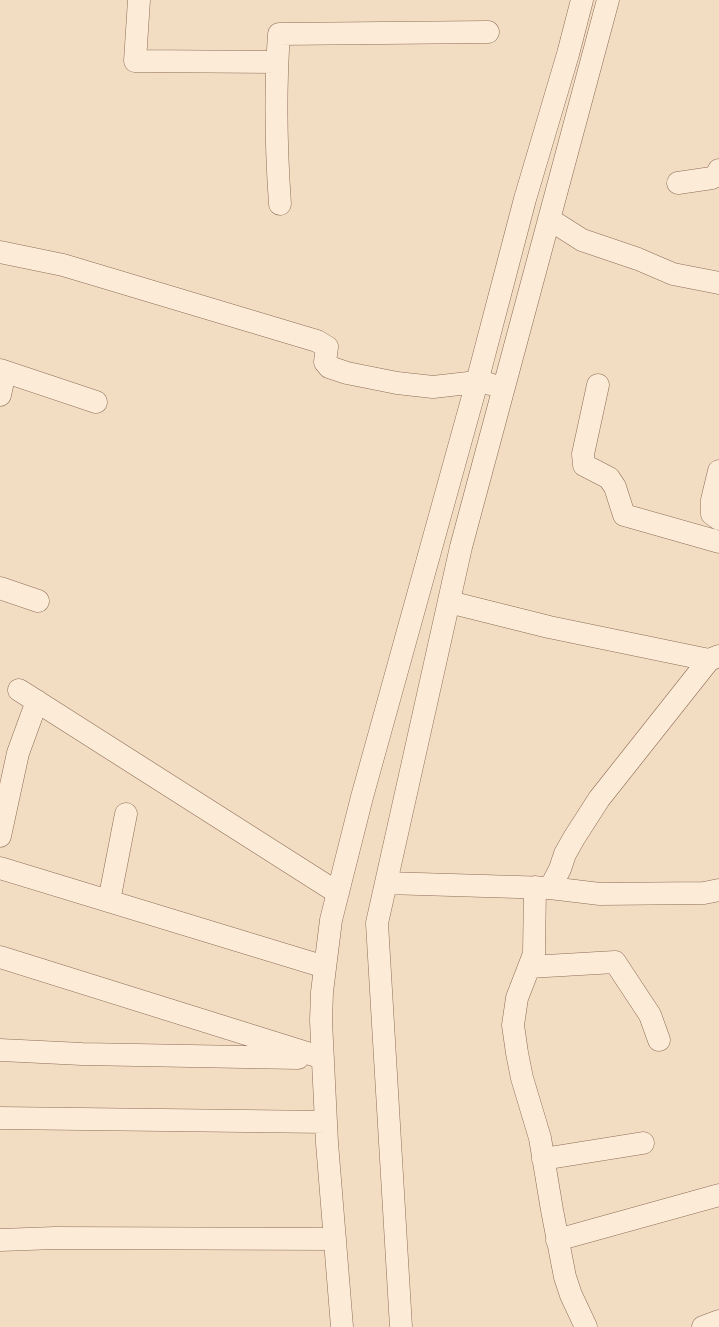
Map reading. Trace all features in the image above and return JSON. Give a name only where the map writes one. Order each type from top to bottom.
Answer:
[{"type":"street","points":[[138,0],[135,61],[277,62]]},
{"type":"street","points":[[342,1327],[326,1122],[323,1058],[322,992],[331,920],[362,797],[477,382],[525,199],[568,54],[582,0]]},
{"type":"street","points":[[400,1327],[377,922],[461,547],[608,0]]},
{"type":"street","points":[[280,204],[278,175],[277,62],[279,34],[488,32]]},
{"type":"street","points":[[678,183],[712,178],[716,176],[719,170]]},
{"type":"street","points":[[549,219],[582,240],[638,259],[673,274],[719,283]]},
{"type":"street","points":[[0,252],[63,265],[317,341],[327,347],[325,362],[329,367],[347,373],[391,382],[433,387],[477,382],[505,385]]},
{"type":"street","points":[[0,395],[3,371],[96,402]]},
{"type":"street","points":[[598,385],[583,454],[584,465],[609,478],[615,487],[624,515],[719,542]]},
{"type":"street","points":[[719,471],[712,500],[712,514],[719,519]]},
{"type":"street","points":[[0,588],[38,601]]},
{"type":"street","points":[[449,602],[549,627],[714,658],[599,799],[565,854],[560,869],[543,888],[534,954],[517,998],[512,1025],[522,1078],[540,1138],[564,1278],[586,1327]]},
{"type":"street","points":[[19,690],[338,893]]},
{"type":"street","points":[[0,836],[18,753],[37,701]]},
{"type":"street","points":[[109,901],[126,814]]},
{"type":"street","points":[[0,868],[325,968]]},
{"type":"street","points":[[386,883],[543,888],[600,894],[704,893],[719,890]]},
{"type":"street","points":[[0,957],[323,1058]]},
{"type":"street","points":[[529,967],[615,962],[650,1015],[659,1040]]},
{"type":"street","points":[[0,1050],[82,1054],[323,1058]]},
{"type":"street","points":[[0,1118],[326,1122]]},
{"type":"street","points":[[543,1159],[643,1143]]},
{"type":"street","points":[[557,1240],[719,1195]]},
{"type":"street","points":[[0,1240],[55,1238],[335,1239]]},
{"type":"street","points":[[703,1327],[719,1321]]}]
